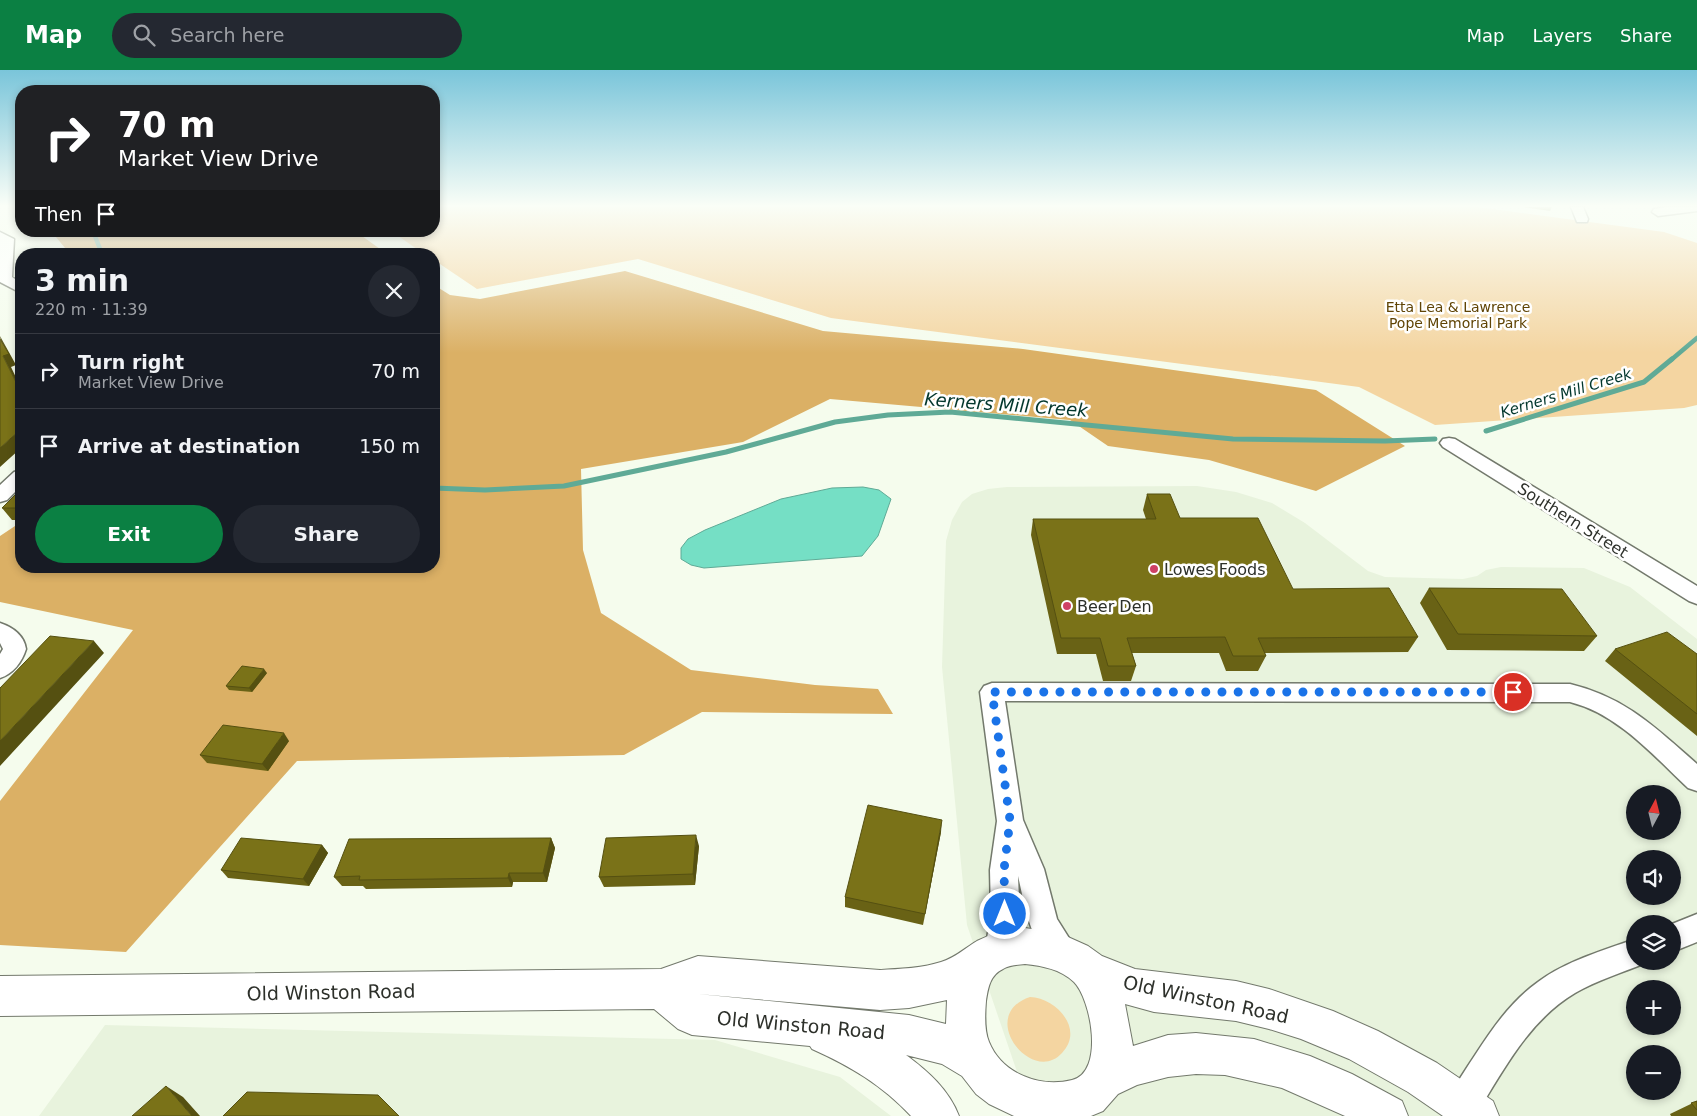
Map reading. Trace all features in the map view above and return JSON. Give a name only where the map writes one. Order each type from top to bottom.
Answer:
[{"type":"main road","points":[[1083,1099],[1112,1057],[1113,1032],[1100,988],[1076,962],[1051,949],[1025,946],[989,957],[970,980],[965,1024],[970,1049],[991,1087],[1014,1099],[1033,1106],[1052,1108],[1083,1099],[1129,1067],[1169,1056],[1192,1054],[1240,1058],[1319,1082],[1387,1116]]},
{"type":"main road","name":"Old Winston Road","points":[[0,996],[661,989],[698,975],[802,982],[880,990],[910,988],[946,981],[989,957]]},
{"type":"main road","name":"Old Winston Road","points":[[1076,962],[1141,990],[1235,1001],[1291,1015],[1323,1027],[1388,1057],[1471,1110]]},
{"type":"main road","name":"Old Winston Road","points":[[661,989],[692,1015],[924,1038],[950,1046],[991,1087]]},
{"type":"main road","points":[[797,1024],[860,1049],[879,1060],[913,1086],[938,1116]]},
{"type":"street","points":[[5,256],[2,280],[15,285]]},
{"type":"street","name":"Southern Street","points":[[1449,443],[1697,596]]},
{"type":"street","points":[[0,496],[15,482]]},
{"type":"street","points":[[0,631],[12,638],[15,646],[13,656],[0,669]]},
{"type":"street","points":[[1076,962],[1044,925],[1030,869],[1010,820],[992,692],[1570,693],[1592,698],[1614,708],[1697,780]]},
{"type":"street","points":[[989,957],[1005,914],[1004,870],[1010,820]]},
{"type":"street","points":[[1681,934],[1697,928]]},
{"type":"street","points":[[1471,1110],[1517,1024],[1530,1010],[1564,982],[1626,957]]},
{"type":"shaded area","points":[[625,271],[823,331],[1023,349],[1316,390],[1405,446],[1316,491],[1209,460],[1108,446],[1070,420],[830,399],[743,442],[581,469],[583,550],[601,613],[691,670],[815,685],[878,689],[893,714],[702,712],[624,755],[297,761],[126,952],[0,945],[0,801],[133,630],[0,602],[0,536],[15,526],[15,573],[440,573],[440,289],[450,295],[480,299]]},
{"type":"shaded area","points":[[1197,486],[1236,492],[1272,503],[1305,523],[1368,571],[1385,577],[1463,579],[1477,576],[1486,570],[1501,567],[1584,568],[1630,587],[1697,639],[1697,1116],[1032,1116],[967,925],[942,667],[946,541],[952,520],[962,502],[972,494],[988,489],[1007,487]]},
{"type":"shaded area","points":[[105,1025],[715,1040],[840,1077],[891,1116],[39,1116]]},
{"type":"green space","name":"Etta Lea & Lawrence Pope Memorial Park","points":[[440,256],[1697,256],[1697,405],[1684,408],[1435,425],[1359,387],[831,318],[638,259],[477,289],[440,264]]},
{"type":"green space","points":[[1030,997],[1040,999],[1058,1009],[1069,1025],[1068,1044],[1062,1053],[1050,1061],[1037,1061],[1024,1055],[1014,1044],[1008,1031],[1008,1018],[1015,1006]]},
{"type":"water","points":[[863,487],[879,490],[891,499],[878,536],[862,556],[704,568],[691,565],[681,559],[681,548],[688,539],[705,530],[781,499],[832,488]]},
{"type":"building","points":[[0,339],[9,354],[3,356],[15,380],[15,434],[0,448]]},
{"type":"building","name":"Lowes Foods","points":[[1147,494],[1170,494],[1180,518],[1258,518],[1293,589],[1389,588],[1418,637],[1258,638],[1266,656],[1233,656],[1225,637],[1127,638],[1136,666],[1108,666],[1100,638],[1061,638],[1033,519],[1156,519]]},
{"type":"building","points":[[15,495],[15,508],[2,508]]},
{"type":"building","points":[[1429,588],[1562,589],[1597,636],[1458,634]]},
{"type":"building","points":[[1667,632],[1697,654],[1697,714],[1615,649]]},
{"type":"building","points":[[50,636],[94,641],[0,741],[0,688]]},
{"type":"building","points":[[242,666],[264,669],[249,688],[226,686]]},
{"type":"building","points":[[223,725],[284,733],[262,764],[200,755]]},
{"type":"building","points":[[868,805],[942,820],[925,914],[845,897]]},
{"type":"building","points":[[696,835],[693,874],[599,877],[606,838]]},
{"type":"building","points":[[241,838],[322,845],[303,879],[221,870]]},
{"type":"building","points":[[551,838],[543,873],[509,873],[508,878],[359,880],[360,876],[334,877],[349,839]]},
{"type":"building","points":[[166,1086],[192,1116],[132,1116]]},
{"type":"building","points":[[247,1092],[378,1095],[399,1116],[223,1116]]},
{"type":"building","points":[[1697,1101],[1697,1110],[1691,1103]]},
{"type":"waterway","name":"Kerners Mill Creek","points":[[1671,360],[1697,338]]},
{"type":"waterway","name":"Kerners Mill Creek","points":[[1486,431],[1644,382],[1672,359]]},
{"type":"waterway","name":"Kerners Mill Creek","points":[[440,488],[485,490],[564,486],[726,452],[835,422],[888,415],[950,412],[1233,439],[1385,441],[1435,439]]},
{"type":"place","name":"Lowes Foods","points":[[1154,569]]},
{"type":"place","name":"Beer Den","points":[[1067,606]]},
{"type":"route","points":[[1005,914],[1004,870],[1010,820],[992,692],[1513,692]]}]
